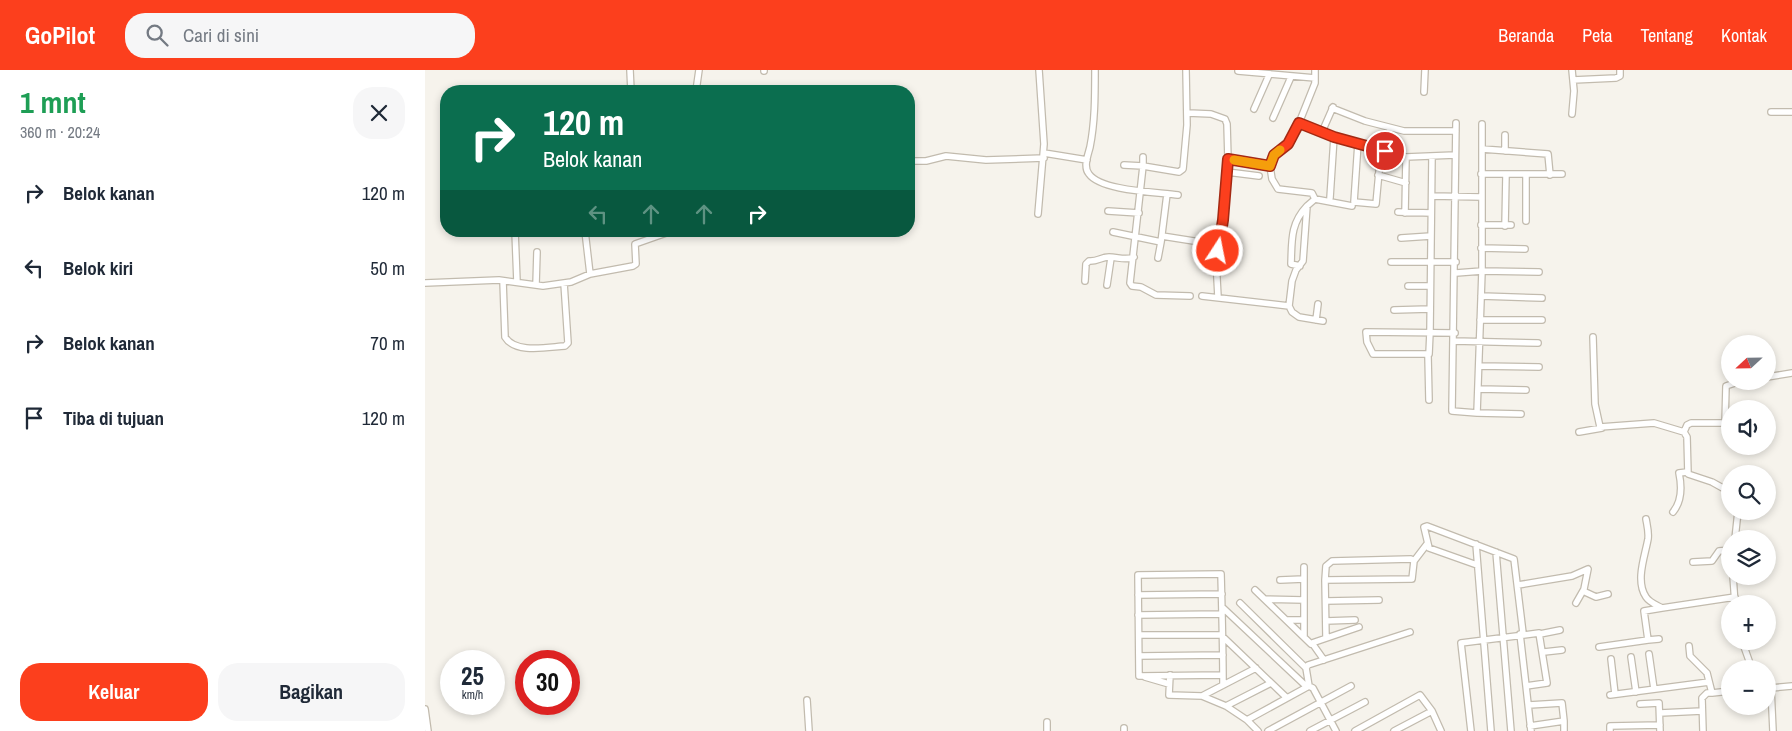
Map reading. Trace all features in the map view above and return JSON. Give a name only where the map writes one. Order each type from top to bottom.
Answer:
[{"type":"street","points":[[630,70],[631,85]]},
{"type":"street","points":[[697,85],[699,70]]},
{"type":"street","points":[[1038,214],[1044,156],[1039,70]]},
{"type":"street","points":[[1095,70],[1093,124],[1087,160],[1088,172],[1096,180],[1115,187],[1178,195]]},
{"type":"street","points":[[1124,165],[1177,172],[1182,171],[1188,113],[1186,70]]},
{"type":"street","points":[[1315,70],[1315,78],[1299,123],[1288,144],[1274,155],[1270,166],[1272,179],[1278,189],[1312,193],[1315,199]]},
{"type":"street","points":[[1424,92],[1425,70]]},
{"type":"street","points":[[1572,70],[1572,114]]},
{"type":"street","points":[[1573,80],[1613,79],[1620,76],[1620,70]]},
{"type":"street","points":[[1239,71],[1315,78]]},
{"type":"street","points":[[1254,109],[1269,75]]},
{"type":"street","points":[[1273,118],[1291,77]]},
{"type":"street","points":[[1322,132],[1333,107],[1391,128],[1420,132],[1456,132]]},
{"type":"street","points":[[1771,112],[1792,112]]},
{"type":"street","points":[[1188,113],[1211,114],[1225,119],[1227,124],[1227,172],[1216,260],[1219,297]]},
{"type":"street","points":[[1299,123],[1334,137],[1406,157],[1455,155]]},
{"type":"street","points":[[1456,123],[1456,274],[1452,411],[1463,414],[1521,414]]},
{"type":"street","points":[[1477,413],[1482,271],[1482,124]]},
{"type":"street","points":[[1358,143],[1353,202],[1375,205],[1383,150],[1391,128]]},
{"type":"street","points":[[1505,134],[1505,151]]},
{"type":"street","points":[[1330,198],[1334,137]]},
{"type":"street","points":[[1482,150],[1548,154],[1550,175]]},
{"type":"street","points":[[915,160],[926,161],[946,156],[987,160],[1044,156],[1087,160]]},
{"type":"street","points":[[1429,400],[1428,356],[1430,332],[1432,156]]},
{"type":"street","points":[[1143,157],[1139,213],[1130,283],[1132,286],[1141,287],[1156,295],[1189,296]]},
{"type":"street","points":[[1406,157],[1406,183],[1401,212],[1431,213]]},
{"type":"street","points":[[1228,159],[1270,166]]},
{"type":"street","points":[[1227,172],[1259,176]]},
{"type":"street","points":[[1481,174],[1525,176],[1562,174]]},
{"type":"street","points":[[1378,175],[1406,183]]},
{"type":"street","points":[[1481,225],[1508,226],[1506,175]]},
{"type":"street","points":[[1525,176],[1525,220]]},
{"type":"street","points":[[1159,258],[1167,194]]},
{"type":"street","points":[[1432,196],[1456,198],[1481,197]]},
{"type":"street","points":[[1315,199],[1352,206]]},
{"type":"street","points":[[1300,266],[1291,264],[1293,228],[1297,218],[1315,199]]},
{"type":"street","points":[[1307,206],[1303,261],[1296,270],[1292,281],[1289,306],[1296,316],[1323,321]]},
{"type":"street","points":[[1108,210],[1139,213]]},
{"type":"street","points":[[1293,228],[1306,228]]},
{"type":"street","points":[[1113,232],[1219,244]]},
{"type":"street","points":[[1401,238],[1431,236]]},
{"type":"street","points":[[515,237],[517,282]]},
{"type":"street","points":[[586,237],[590,274]]},
{"type":"street","points":[[425,284],[503,281],[536,285],[564,283],[590,274],[633,266],[635,264],[635,244],[647,237]]},
{"type":"street","points":[[1292,241],[1305,243]]},
{"type":"street","points":[[1481,248],[1525,249]]},
{"type":"street","points":[[536,285],[537,252]]},
{"type":"street","points":[[1085,281],[1086,264],[1089,261],[1095,262],[1111,258],[1125,259],[1134,257]]},
{"type":"street","points":[[1107,284],[1111,258]]},
{"type":"street","points":[[1391,262],[1431,260],[1455,262]]},
{"type":"street","points":[[1456,274],[1482,271],[1539,272]]},
{"type":"street","points":[[503,281],[505,337],[512,343],[533,348],[565,346],[568,343],[564,283]]},
{"type":"street","points":[[1408,286],[1430,286]]},
{"type":"street","points":[[1202,296],[1289,306]]},
{"type":"street","points":[[1481,296],[1542,298]]},
{"type":"street","points":[[1316,320],[1318,304]]},
{"type":"street","points":[[1394,310],[1430,309]]},
{"type":"street","points":[[1480,320],[1542,320]]},
{"type":"street","points":[[1428,356],[1373,354],[1367,342],[1366,332],[1455,333]]},
{"type":"street","points":[[1593,337],[1595,404],[1598,422],[1602,428]]},
{"type":"street","points":[[1455,341],[1538,343]]},
{"type":"street","points":[[1479,366],[1539,367]]},
{"type":"street","points":[[1776,376],[1792,373]]},
{"type":"street","points":[[1479,389],[1526,390]]},
{"type":"street","points":[[1684,432],[1687,425],[1691,423],[1725,423],[1726,390]]},
{"type":"street","points":[[1579,432],[1654,423],[1684,432],[1687,437],[1687,472]]},
{"type":"street","points":[[1673,512],[1679,505],[1679,473],[1687,472],[1721,488]]},
{"type":"street","points":[[1646,519],[1648,538],[1643,556],[1643,589],[1647,598],[1662,608]]},
{"type":"street","points":[[1477,565],[1431,549],[1427,544],[1423,529],[1426,526],[1515,560],[1531,729],[1564,721]]},
{"type":"street","points":[[1325,580],[1414,578],[1414,561],[1427,544]]},
{"type":"street","points":[[1476,544],[1482,640],[1491,731]]},
{"type":"street","points":[[1693,562],[1712,561],[1721,551]]},
{"type":"street","points":[[1496,552],[1511,731]]},
{"type":"street","points":[[1326,638],[1326,566],[1332,561],[1411,559],[1414,561]]},
{"type":"street","points":[[1304,568],[1304,637]]},
{"type":"street","points":[[1518,585],[1572,576],[1587,569],[1583,591],[1576,604]]},
{"type":"street","points":[[1139,676],[1138,575],[1221,574],[1223,685]]},
{"type":"street","points":[[1279,580],[1304,580]]},
{"type":"street","points":[[1255,590],[1311,644],[1324,660]]},
{"type":"street","points":[[1583,591],[1596,597],[1608,594]]},
{"type":"street","points":[[1138,595],[1222,594]]},
{"type":"street","points":[[1648,640],[1644,611],[1721,598]]},
{"type":"street","points":[[1265,599],[1304,600]]},
{"type":"street","points":[[1325,601],[1379,600]]},
{"type":"street","points":[[1240,603],[1307,671]]},
{"type":"street","points":[[1139,615],[1222,611],[1313,688],[1336,731]]},
{"type":"street","points":[[1287,620],[1304,620]]},
{"type":"street","points":[[1326,621],[1355,620]]},
{"type":"street","points":[[1311,644],[1359,627]]},
{"type":"street","points":[[1471,731],[1461,643],[1521,633],[1541,634],[1560,630]]},
{"type":"street","points":[[1308,685],[1308,665],[1410,632]]},
{"type":"street","points":[[1526,686],[1547,682],[1541,634]]},
{"type":"street","points":[[1139,635],[1222,635],[1287,698]]},
{"type":"street","points":[[1599,647],[1659,639]]},
{"type":"street","points":[[1689,646],[1690,655],[1705,669],[1712,692]]},
{"type":"street","points":[[1544,652],[1562,650]]},
{"type":"street","points":[[1649,654],[1654,689]]},
{"type":"street","points":[[1139,656],[1223,655]]},
{"type":"street","points":[[1631,657],[1636,692]]},
{"type":"street","points":[[1611,659],[1613,695],[1709,682]]},
{"type":"street","points":[[1202,696],[1255,668]]},
{"type":"street","points":[[1170,675],[1169,695],[1202,696],[1227,706],[1247,720],[1257,731]]},
{"type":"street","points":[[1139,676],[1223,675]]},
{"type":"street","points":[[1139,676],[1169,684]]},
{"type":"street","points":[[1227,706],[1271,683]]},
{"type":"street","points":[[1247,720],[1308,685]]},
{"type":"street","points":[[1268,731],[1351,686]]},
{"type":"street","points":[[1776,687],[1792,686]]},
{"type":"street","points":[[1703,731],[1703,698],[1707,693],[1721,692]]},
{"type":"street","points":[[1355,731],[1420,695],[1432,711],[1440,731]]},
{"type":"street","points":[[807,700],[809,731]]},
{"type":"street","points":[[1310,731],[1365,702]]},
{"type":"street","points":[[1529,705],[1562,703],[1564,731]]},
{"type":"street","points":[[1610,731],[1609,726],[1660,728],[1659,703],[1640,704]]},
{"type":"street","points":[[425,709],[427,730]]},
{"type":"street","points":[[1394,731],[1432,711]]},
{"type":"street","points":[[1659,713],[1702,711]]},
{"type":"street","points":[[1772,715],[1773,731]]},
{"type":"street","points":[[1047,722],[1047,731]]},
{"type":"slow traffic","points":[[1234,160],[1270,166],[1274,155],[1280,150]]},
{"type":"route","points":[[1218,251],[1223,220],[1228,159],[1270,166],[1274,155],[1288,144],[1299,123],[1334,137],[1385,151]]}]
